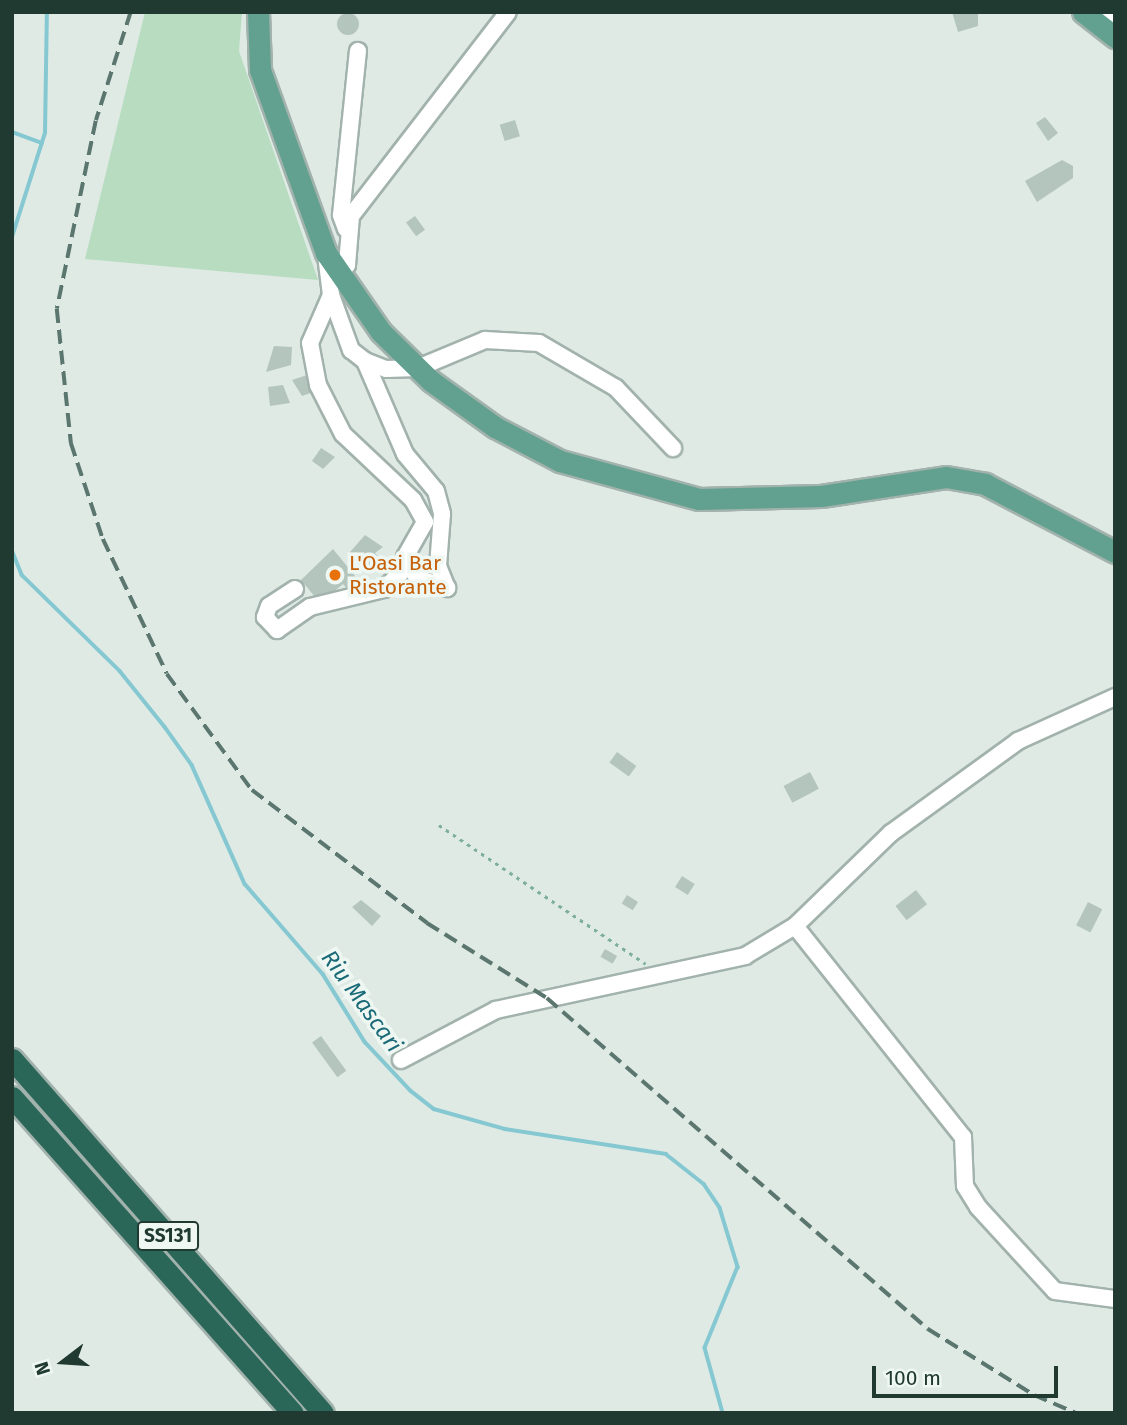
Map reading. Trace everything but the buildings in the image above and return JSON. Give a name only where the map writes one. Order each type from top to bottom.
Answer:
[{"type":"highway","name":"SS131","points":[[12,1059],[323,1413]]},
{"type":"highway","name":"SS131","points":[[12,1097],[293,1413]]},
{"type":"main road","points":[[258,12],[260,71],[326,253],[339,275],[418,368],[495,427],[560,461],[634,484],[699,499],[762,501],[946,477],[1016,496],[1115,552]]},
{"type":"main road","points":[[1097,16],[1115,37]]},
{"type":"street","points":[[339,275],[347,265],[347,231],[351,216],[508,12]]},
{"type":"street","points":[[347,231],[341,215],[358,51]]},
{"type":"street","points":[[326,253],[331,295],[351,350],[365,361],[386,369],[418,368],[485,340],[539,342],[616,388],[673,449]]},
{"type":"street","points":[[331,295],[310,343],[318,385],[342,434],[413,500],[425,522],[405,557],[417,578],[447,588],[438,566],[442,514],[436,491],[405,454],[365,361]]},
{"type":"street","points":[[295,589],[269,606],[265,617],[277,630],[310,607],[384,589],[409,565]]},
{"type":"street","points":[[401,1060],[496,1010],[658,971],[744,956],[795,926],[891,833],[1018,741],[1115,697]]},
{"type":"street","points":[[795,926],[963,1137],[965,1186],[978,1207],[1055,1291],[1115,1299]]},
{"type":"path","points":[[439,825],[539,897],[658,971]]},
{"type":"green space","points":[[145,12],[242,12],[239,51],[318,280],[85,259]]},
{"type":"waterway","name":"Riu Mascari","points":[[12,237],[45,133],[47,12]]},
{"type":"waterway","points":[[12,132],[42,143]]},
{"type":"waterway","name":"Riu Mascari","points":[[12,550],[22,575],[120,671],[165,727],[192,765],[245,884],[323,974],[365,1042],[411,1091],[434,1109],[505,1129],[666,1154],[704,1184],[720,1208],[738,1267],[705,1348],[723,1413]]},
{"type":"railway","points":[[131,12],[96,121],[57,309],[71,443],[103,539],[167,674],[252,790],[427,923],[547,998],[928,1329],[1034,1395],[1076,1413]]},
{"type":"place","name":"L'Oasi Bar Ristorante","points":[[335,575]]}]
